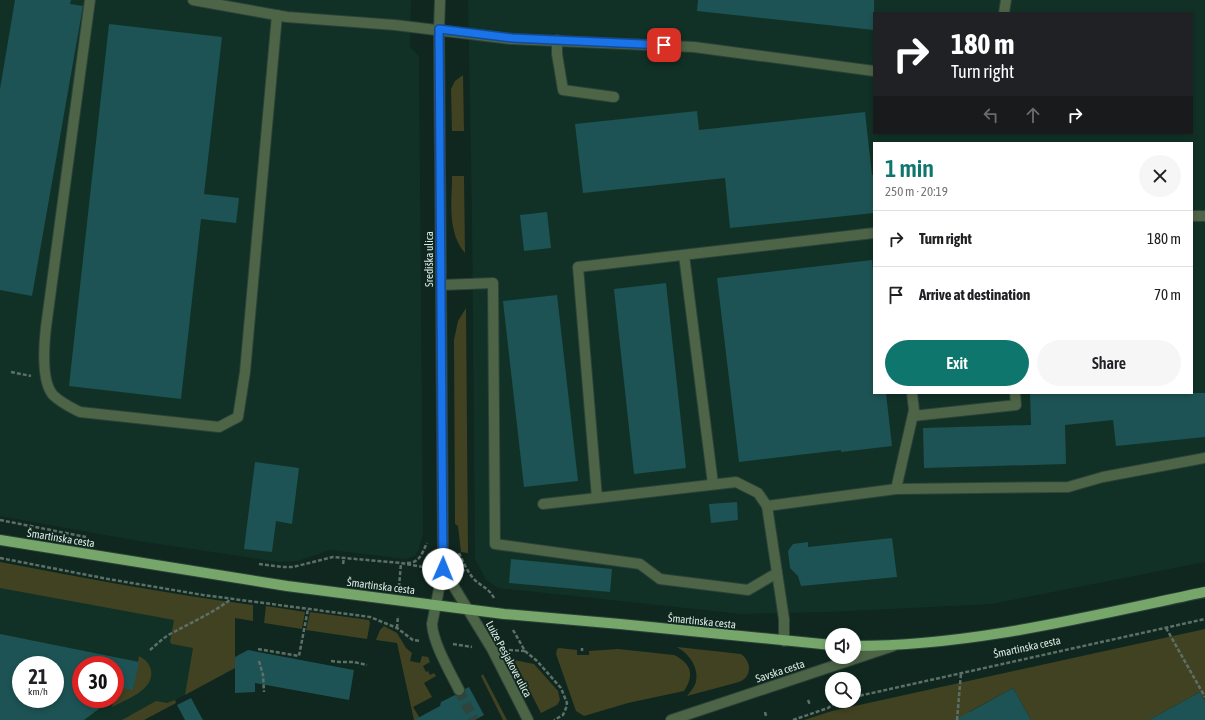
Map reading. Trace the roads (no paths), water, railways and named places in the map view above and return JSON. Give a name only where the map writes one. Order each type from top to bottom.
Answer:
[{"type":"main road","name":"Šmartinska cesta","points":[[0,540],[229,578],[504,614],[825,644]]},
{"type":"main road","name":"Šmartinska cesta","points":[[861,646],[897,645],[952,640],[1083,618],[1205,592]]},
{"type":"street","points":[[90,0],[46,328],[45,378],[52,394],[64,404],[80,412],[219,426],[238,417],[244,372],[277,15]]},
{"type":"street","points":[[193,0],[287,17],[439,29],[512,38],[694,47],[873,72]]},
{"type":"street","name":"Središka ulica","points":[[440,0],[443,569],[432,624],[436,642],[459,690]]},
{"type":"street","points":[[1004,12],[1006,0]]},
{"type":"street","points":[[558,40],[557,54],[563,90],[614,97]]},
{"type":"street","points":[[1193,216],[1205,216]]},
{"type":"street","points":[[597,498],[578,267],[873,233]]},
{"type":"street","points":[[684,255],[713,484]]},
{"type":"street","points":[[441,285],[493,283],[495,544],[640,564],[660,579],[748,590],[777,572]]},
{"type":"street","points":[[896,489],[913,416],[914,410],[912,394]]},
{"type":"street","points":[[913,416],[1016,405],[1016,394]]},
{"type":"street","points":[[767,506],[896,489],[1068,487],[1103,477],[1205,458]]},
{"type":"street","points":[[543,504],[736,482],[758,494],[767,506],[784,619],[784,641]]},
{"type":"street","points":[[443,569],[468,609]]},
{"type":"street","name":"Luize Pesjakove ulica","points":[[468,609],[492,649],[528,720]]},
{"type":"street","name":"Savska cesta","points":[[671,720],[897,645]]},
{"type":"tunnel","points":[[459,690],[474,720]]}]
